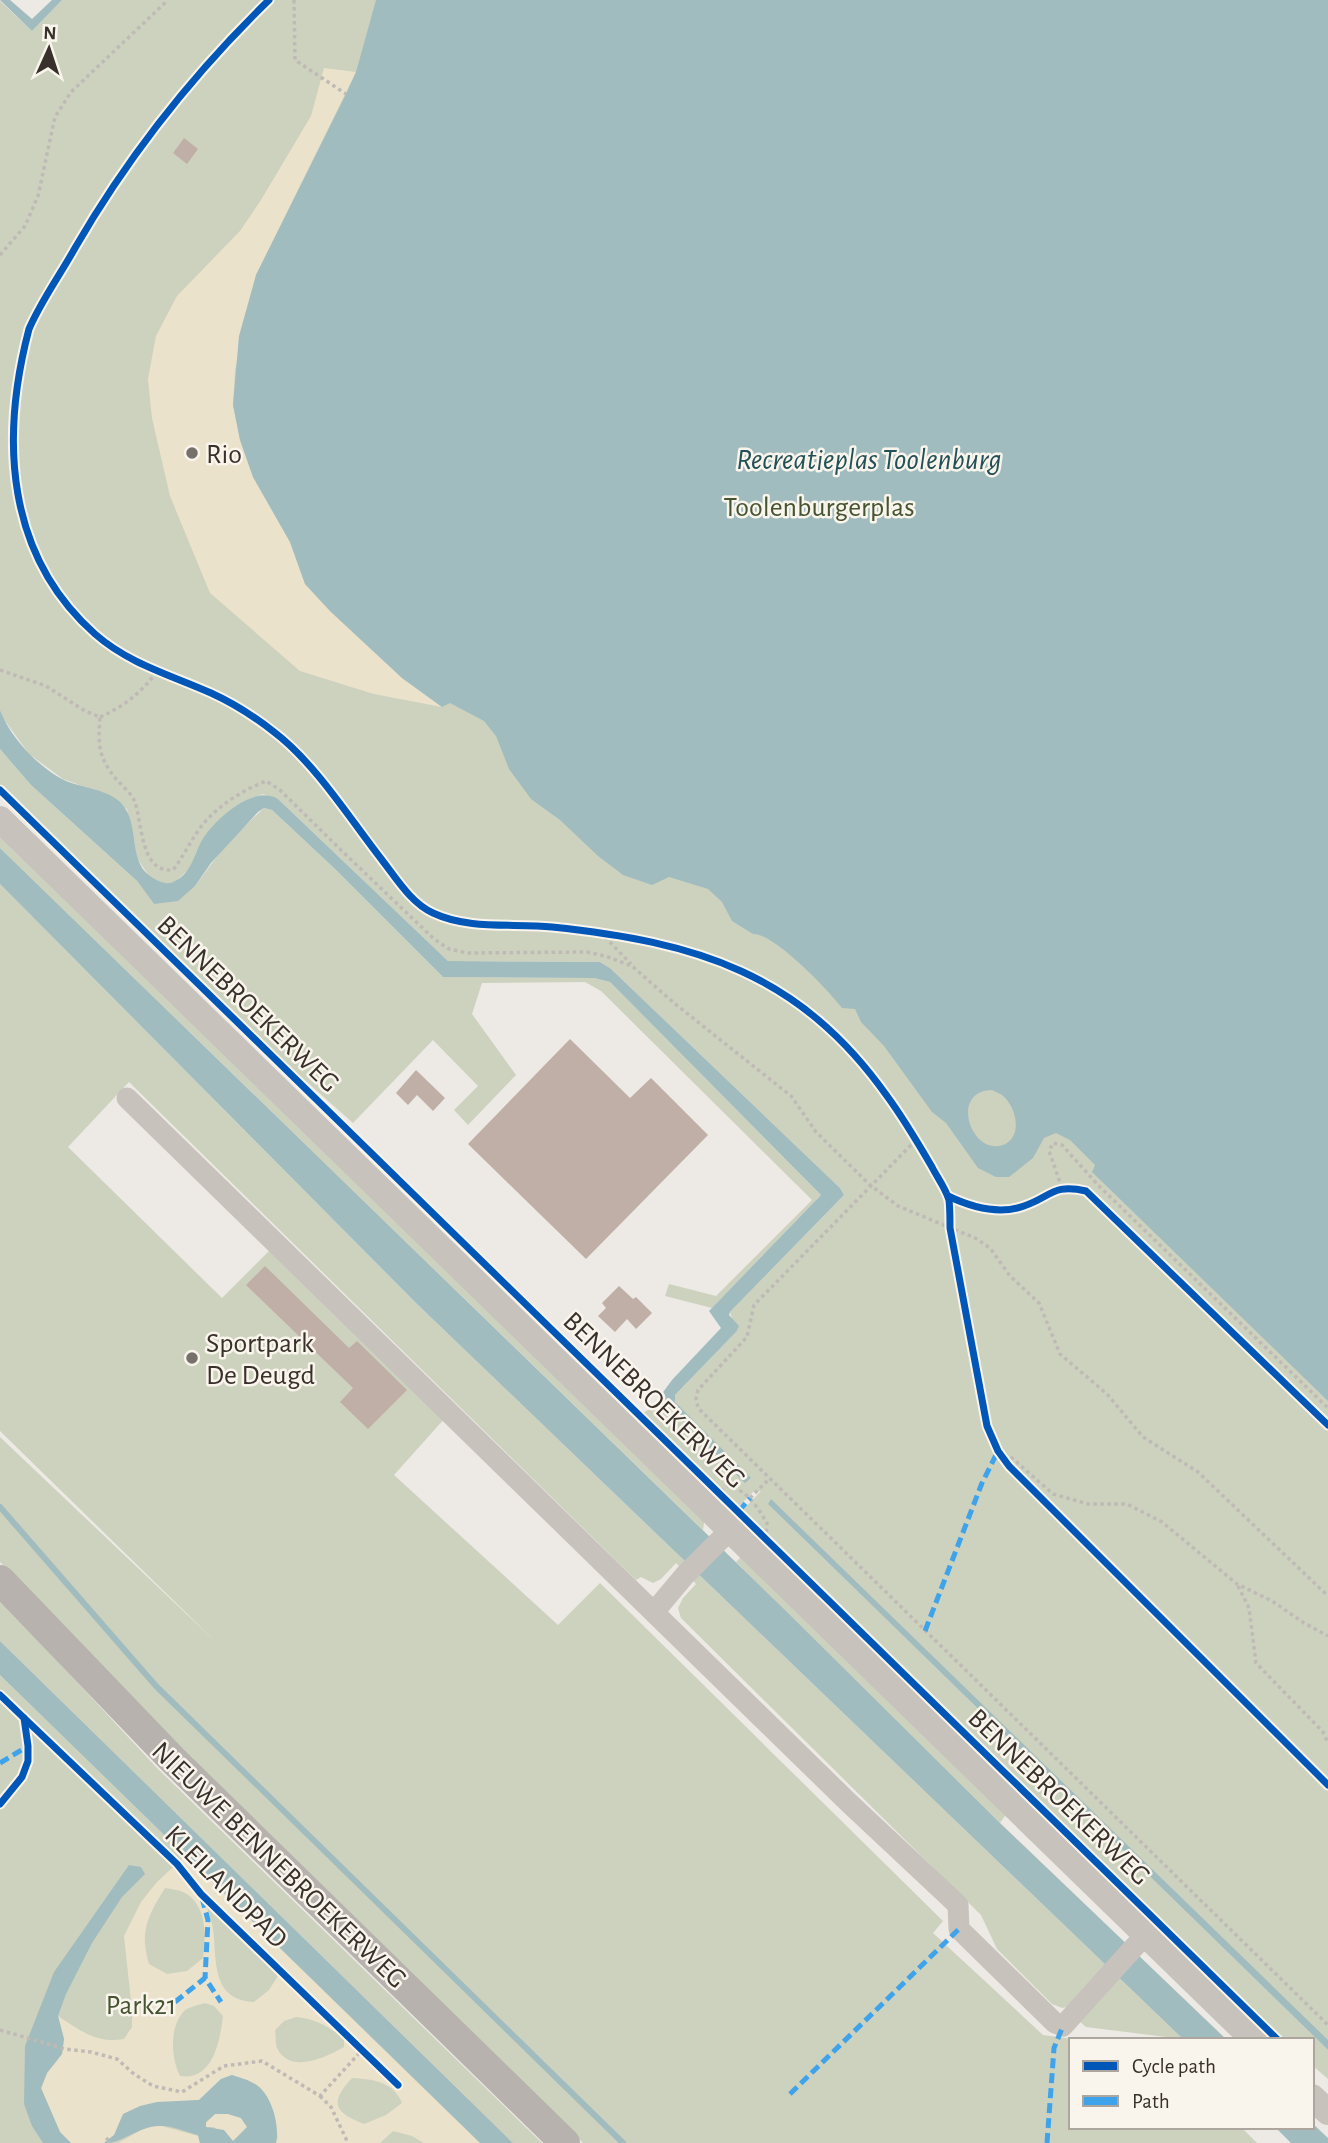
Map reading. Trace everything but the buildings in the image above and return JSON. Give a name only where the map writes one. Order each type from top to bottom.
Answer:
[{"type":"main road","name":"NIEUWE BENNEBROEKERWEG","points":[[0,1580],[172,1759],[565,2143]]},
{"type":"street","name":"BENNEBROEKERWEG","points":[[0,819],[726,1535],[1142,1940],[1252,2038]]},
{"type":"street","points":[[127,1098],[958,1905],[960,1928],[1055,2023],[1063,2026],[1142,1940]]},
{"type":"street","points":[[654,1612],[685,1575],[726,1535]]},
{"type":"street","points":[[1314,2099],[1328,2112]]},
{"type":"path","points":[[0,255],[25,226],[38,196],[59,107],[71,92],[169,0]]},
{"type":"path","points":[[294,0],[295,60],[346,94]]},
{"type":"path","points":[[146,666],[166,676]]},
{"type":"path","points":[[0,670],[46,686],[85,712],[100,717],[120,708],[141,693],[158,672]]},
{"type":"path","points":[[100,717],[100,755],[134,798],[146,850],[154,864],[164,870],[173,870],[215,811],[239,794],[266,781],[281,790],[434,939],[449,949],[468,953],[587,952],[632,966]]},
{"type":"path","points":[[586,931],[611,934]]},
{"type":"path","points":[[600,932],[632,966],[674,1003],[791,1096],[816,1132],[870,1185],[898,1206],[975,1238],[990,1248],[1010,1276],[1039,1303],[1060,1354],[1107,1394],[1143,1437],[1198,1472],[1328,1596]]},
{"type":"path","points":[[910,1130],[923,1151]]},
{"type":"path","points":[[916,1140],[754,1305],[747,1336],[698,1390],[698,1408],[1328,2025]]},
{"type":"path","points":[[1071,1187],[1058,1189],[1049,1151],[1053,1143],[1062,1145],[1098,1185],[1328,1408]]},
{"type":"path","points":[[950,1217],[953,1241]]},
{"type":"path","points":[[992,1438],[998,1451],[1018,1476]]},
{"type":"path","points":[[998,1451],[1012,1458],[1053,1494],[1088,1504],[1127,1504],[1162,1522],[1237,1584],[1272,1601],[1328,1636]]},
{"type":"path","points":[[750,1498],[769,1478]]},
{"type":"path","points":[[720,1492],[727,1486],[735,1487],[750,1498],[767,1523],[765,1536]]},
{"type":"path","points":[[758,1529],[775,1546]]},
{"type":"path","points":[[1237,1584],[1249,1608],[1256,1663],[1323,1732],[1328,1743]]},
{"type":"path","points":[[0,2030],[65,2049],[117,2059],[153,2087],[182,2092],[224,2066],[262,2061],[320,2095],[331,2107],[348,2143]]},
{"type":"path","points":[[352,2039],[372,2058]]},
{"type":"path","points":[[320,2095],[363,2049]]},
{"type":"path","points":[[106,2138],[112,2143]]},
{"type":"green space","name":"Toolenburgerplas","points":[[62,0],[1328,0],[1328,2044],[768,1504],[1328,2050],[1328,2079],[1314,2067],[1314,2038],[1283,2038],[743,1510],[761,1491],[753,1492],[739,1506],[643,1413],[662,1401],[722,1460],[675,1402],[675,1395],[736,1332],[730,1312],[844,1195],[840,1188],[610,968],[600,962],[448,961],[278,799],[263,794],[245,801],[196,853],[191,867],[175,882],[164,884],[149,876],[137,858],[127,809],[101,793],[63,779],[29,754],[3,718],[0,710],[0,1],[32,31]]},
{"type":"green space","points":[[0,749],[31,785],[137,881],[154,904],[195,886],[227,843],[264,808],[272,810],[334,868],[443,977],[594,978],[610,982],[821,1195],[712,1308],[665,1296],[669,1284],[716,1296],[812,1200],[601,991],[585,982],[482,983],[472,1014],[516,1075],[468,1125],[454,1110],[478,1086],[433,1040],[353,1123],[264,1044],[0,785]]},
{"type":"green space","points":[[0,828],[705,1516],[703,1530],[0,848]]},
{"type":"green space","points":[[0,884],[417,1304],[1182,2038],[1086,2027],[1079,2021],[1071,2006],[1062,2008],[1052,2004],[997,1949],[981,1915],[681,1618],[678,1608],[696,1584],[676,1563],[661,1579],[653,1583],[641,1577],[636,1580],[129,1082],[68,1147],[222,1298],[271,1249],[445,1418],[394,1475],[558,1625],[600,1583],[943,1921],[933,1933],[1043,2035],[1069,2038],[1069,2129],[1243,2129],[1257,2143],[583,2143],[227,1795],[0,1562],[0,1437],[217,1643],[0,1431]]},
{"type":"green space","points":[[743,1555],[1007,1813],[1000,1823],[736,1562]]},
{"type":"green space","points":[[0,1599],[156,1767],[542,2143],[513,2143],[0,1641]]},
{"type":"green space","name":"Park21","points":[[0,1675],[480,2143],[0,2143]]},
{"type":"sand","points":[[324,68],[356,72],[256,275],[235,370],[233,405],[240,440],[253,477],[290,542],[305,584],[402,678],[442,707],[374,694],[300,671],[210,593],[170,496],[152,418],[148,379],[156,336],[177,296],[240,231],[261,200],[311,116]]},
{"type":"sand","points":[[185,1856],[480,2143],[424,2143],[412,2136],[393,2131],[380,2143],[276,2143],[278,2136],[232,2075],[221,2079],[199,2100],[169,2102],[104,2143],[71,2143],[60,2132],[41,2089],[47,2073],[62,2054],[64,2039],[58,2016],[97,2038],[124,2039],[132,2027],[132,2010],[124,1936],[141,1902],[157,1882]],"holes":[[[165,1888],[182,1892],[194,1900],[202,1915],[205,1932],[203,1958],[187,1971],[167,1974],[149,1964],[145,1933]],[[206,1902],[280,1973],[269,1990],[254,2002],[240,2000],[223,1986],[216,1966],[212,1926]],[[205,2003],[214,2006],[223,2016],[220,2037],[207,2066],[191,2076],[180,2076],[173,2052],[174,2034],[179,2018],[191,2007]],[[296,2017],[309,2019],[338,2034],[344,2039],[344,2047],[318,2059],[290,2061],[277,2048],[275,2030],[284,2021]],[[352,2078],[368,2079],[394,2090],[402,2103],[386,2115],[364,2124],[341,2111],[338,2106],[340,2094]]]},
{"type":"sand","points":[[215,2114],[241,2118],[247,2127],[233,2142],[214,2127],[206,2127],[206,2123]]},
{"type":"sand","points":[[158,2125],[198,2136],[200,2143],[118,2143],[141,2130]]},
{"type":"water","points":[[0,0],[10,0],[32,19],[52,0],[62,0],[32,31]]},
{"type":"water","name":"Recreatieplas Toolenburg","points":[[376,0],[1328,0],[1328,1401],[1092,1172],[1095,1165],[1070,1140],[1056,1133],[1044,1138],[1033,1158],[1009,1177],[996,1177],[978,1168],[946,1123],[932,1112],[884,1046],[861,1022],[855,1009],[842,1008],[787,952],[732,921],[722,902],[708,889],[669,877],[652,885],[623,875],[598,856],[560,820],[531,799],[509,769],[496,736],[484,721],[450,703],[442,707],[402,678],[305,584],[290,542],[253,477],[240,440],[233,405],[239,336],[256,275],[356,72]],"holes":[[[992,1090],[1007,1100],[1016,1121],[1014,1135],[1003,1145],[992,1146],[982,1141],[969,1122],[971,1101],[979,1093]]]},
{"type":"water","points":[[0,710],[18,741],[44,767],[64,780],[110,795],[122,804],[131,823],[140,864],[146,873],[160,882],[172,882],[186,872],[204,837],[237,805],[247,799],[268,796],[278,799],[448,961],[600,962],[610,968],[840,1188],[844,1195],[730,1312],[729,1315],[739,1326],[736,1332],[675,1395],[675,1402],[751,1478],[745,1483],[662,1401],[661,1395],[721,1328],[709,1311],[821,1195],[610,982],[594,978],[443,977],[272,810],[264,808],[258,812],[211,863],[195,886],[178,901],[154,904],[137,881],[31,785],[0,749]]},
{"type":"water","points":[[0,848],[784,1609],[1000,1823],[1225,2038],[1182,2038],[417,1304],[0,884]]},
{"type":"water","points":[[771,1499],[1328,2040],[1328,2050],[768,1504]]},
{"type":"water","points":[[0,1641],[513,2143],[480,2143],[0,1675]]},
{"type":"water","points":[[129,1865],[141,1867],[145,1874],[122,1897],[92,1943],[66,1994],[58,2016],[64,2039],[62,2054],[47,2073],[41,2088],[60,2132],[71,2143],[43,2143],[32,2126],[24,2104],[25,2046],[54,1972]]},
{"type":"water","points":[[232,2075],[252,2082],[263,2091],[274,2112],[276,2143],[200,2143],[198,2135],[164,2126],[151,2127],[104,2143],[114,2135],[123,2114],[157,2102],[199,2100],[221,2079]],"holes":[[[215,2114],[241,2118],[247,2127],[233,2141],[224,2130],[206,2127],[206,2122]]]},
{"type":"water","points":[[1314,2125],[1328,2138],[1328,2143],[1291,2143],[1277,2129],[1314,2129]]},
{"type":"waterway","points":[[0,1507],[156,1686],[623,2143]]},
{"type":"marked path","points":[[925,1631],[982,1483],[998,1451]]},
{"type":"marked path","points":[[739,1511],[750,1498]]},
{"type":"marked path","points":[[0,1763],[28,1746]]},
{"type":"marked path","points":[[202,1898],[208,1920],[205,1978]]},
{"type":"marked path","points":[[790,2094],[959,1929]]},
{"type":"marked path","points":[[175,2002],[205,1978],[221,2002]]},
{"type":"marked path","points":[[1047,2143],[1054,2048],[1063,2026]]},
{"type":"cycle path","points":[[269,0],[214,57],[139,149],[95,214],[29,329],[20,370],[14,453],[18,493],[27,532],[43,568],[65,603],[108,644],[136,661],[227,701],[259,721],[289,745],[331,792],[404,890],[425,909],[461,922],[552,927],[604,934],[653,942],[698,955],[741,971],[781,992],[818,1020],[854,1054],[899,1113],[948,1196],[950,1228],[987,1426],[998,1451],[1009,1466],[1328,1785]]},
{"type":"cycle path","points":[[0,790],[1276,2038]]},
{"type":"cycle path","points":[[948,1196],[976,1206],[1005,1210],[1024,1206],[1059,1190],[1086,1191],[1328,1425]]},
{"type":"cycle path","points":[[0,1695],[24,1718],[28,1746],[28,1761],[22,1777],[0,1804]]},
{"type":"cycle path","name":"KLEILANDPAD","points":[[24,1718],[177,1864],[201,1894],[398,2085]]},
{"type":"place","name":"Rio","points":[[192,453]]},
{"type":"place","name":"Sportpark De Deugd","points":[[192,1358]]}]
